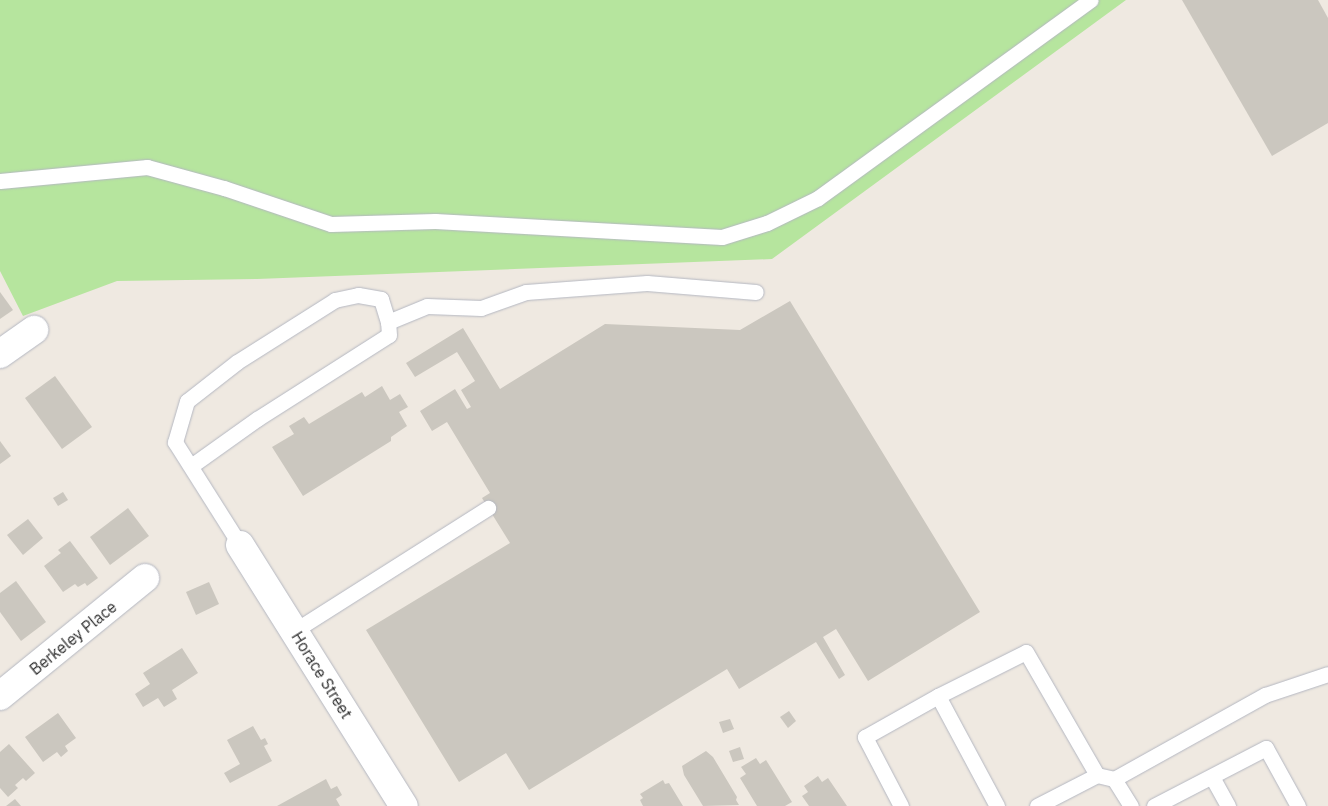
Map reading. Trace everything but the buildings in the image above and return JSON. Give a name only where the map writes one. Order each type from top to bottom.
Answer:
[{"type":"street","points":[[0,354],[34,330]]},
{"type":"street","name":"Horace Street","points":[[240,545],[404,806]]},
{"type":"street","name":"Berkeley Place","points":[[0,696],[145,578]]},
{"type":"lane","points":[[0,181],[147,167],[224,188],[331,224],[435,222],[722,237],[767,223],[818,198],[1091,0]]},
{"type":"lane","points":[[388,322],[427,306],[481,308],[526,292],[647,284],[756,292]]},
{"type":"lane","points":[[192,466],[257,420],[389,335],[388,322],[381,299],[358,294],[335,300],[237,362],[187,401],[175,442],[192,466],[240,545]]},
{"type":"lane","points":[[294,631],[488,508]]},
{"type":"lane","points":[[901,806],[865,737],[938,696],[1026,652],[1097,775]]},
{"type":"lane","points":[[1037,806],[1097,775],[1114,779],[1265,695],[1328,674]]},
{"type":"lane","points":[[938,696],[997,806]]},
{"type":"lane","points":[[1154,806],[1266,748],[1298,806]]},
{"type":"lane","points":[[1212,777],[1228,806]]},
{"type":"lane","points":[[1114,779],[1131,806]]},
{"type":"green space","points":[[0,0],[1126,0],[772,259],[257,279],[117,281],[23,316],[0,271]]}]
